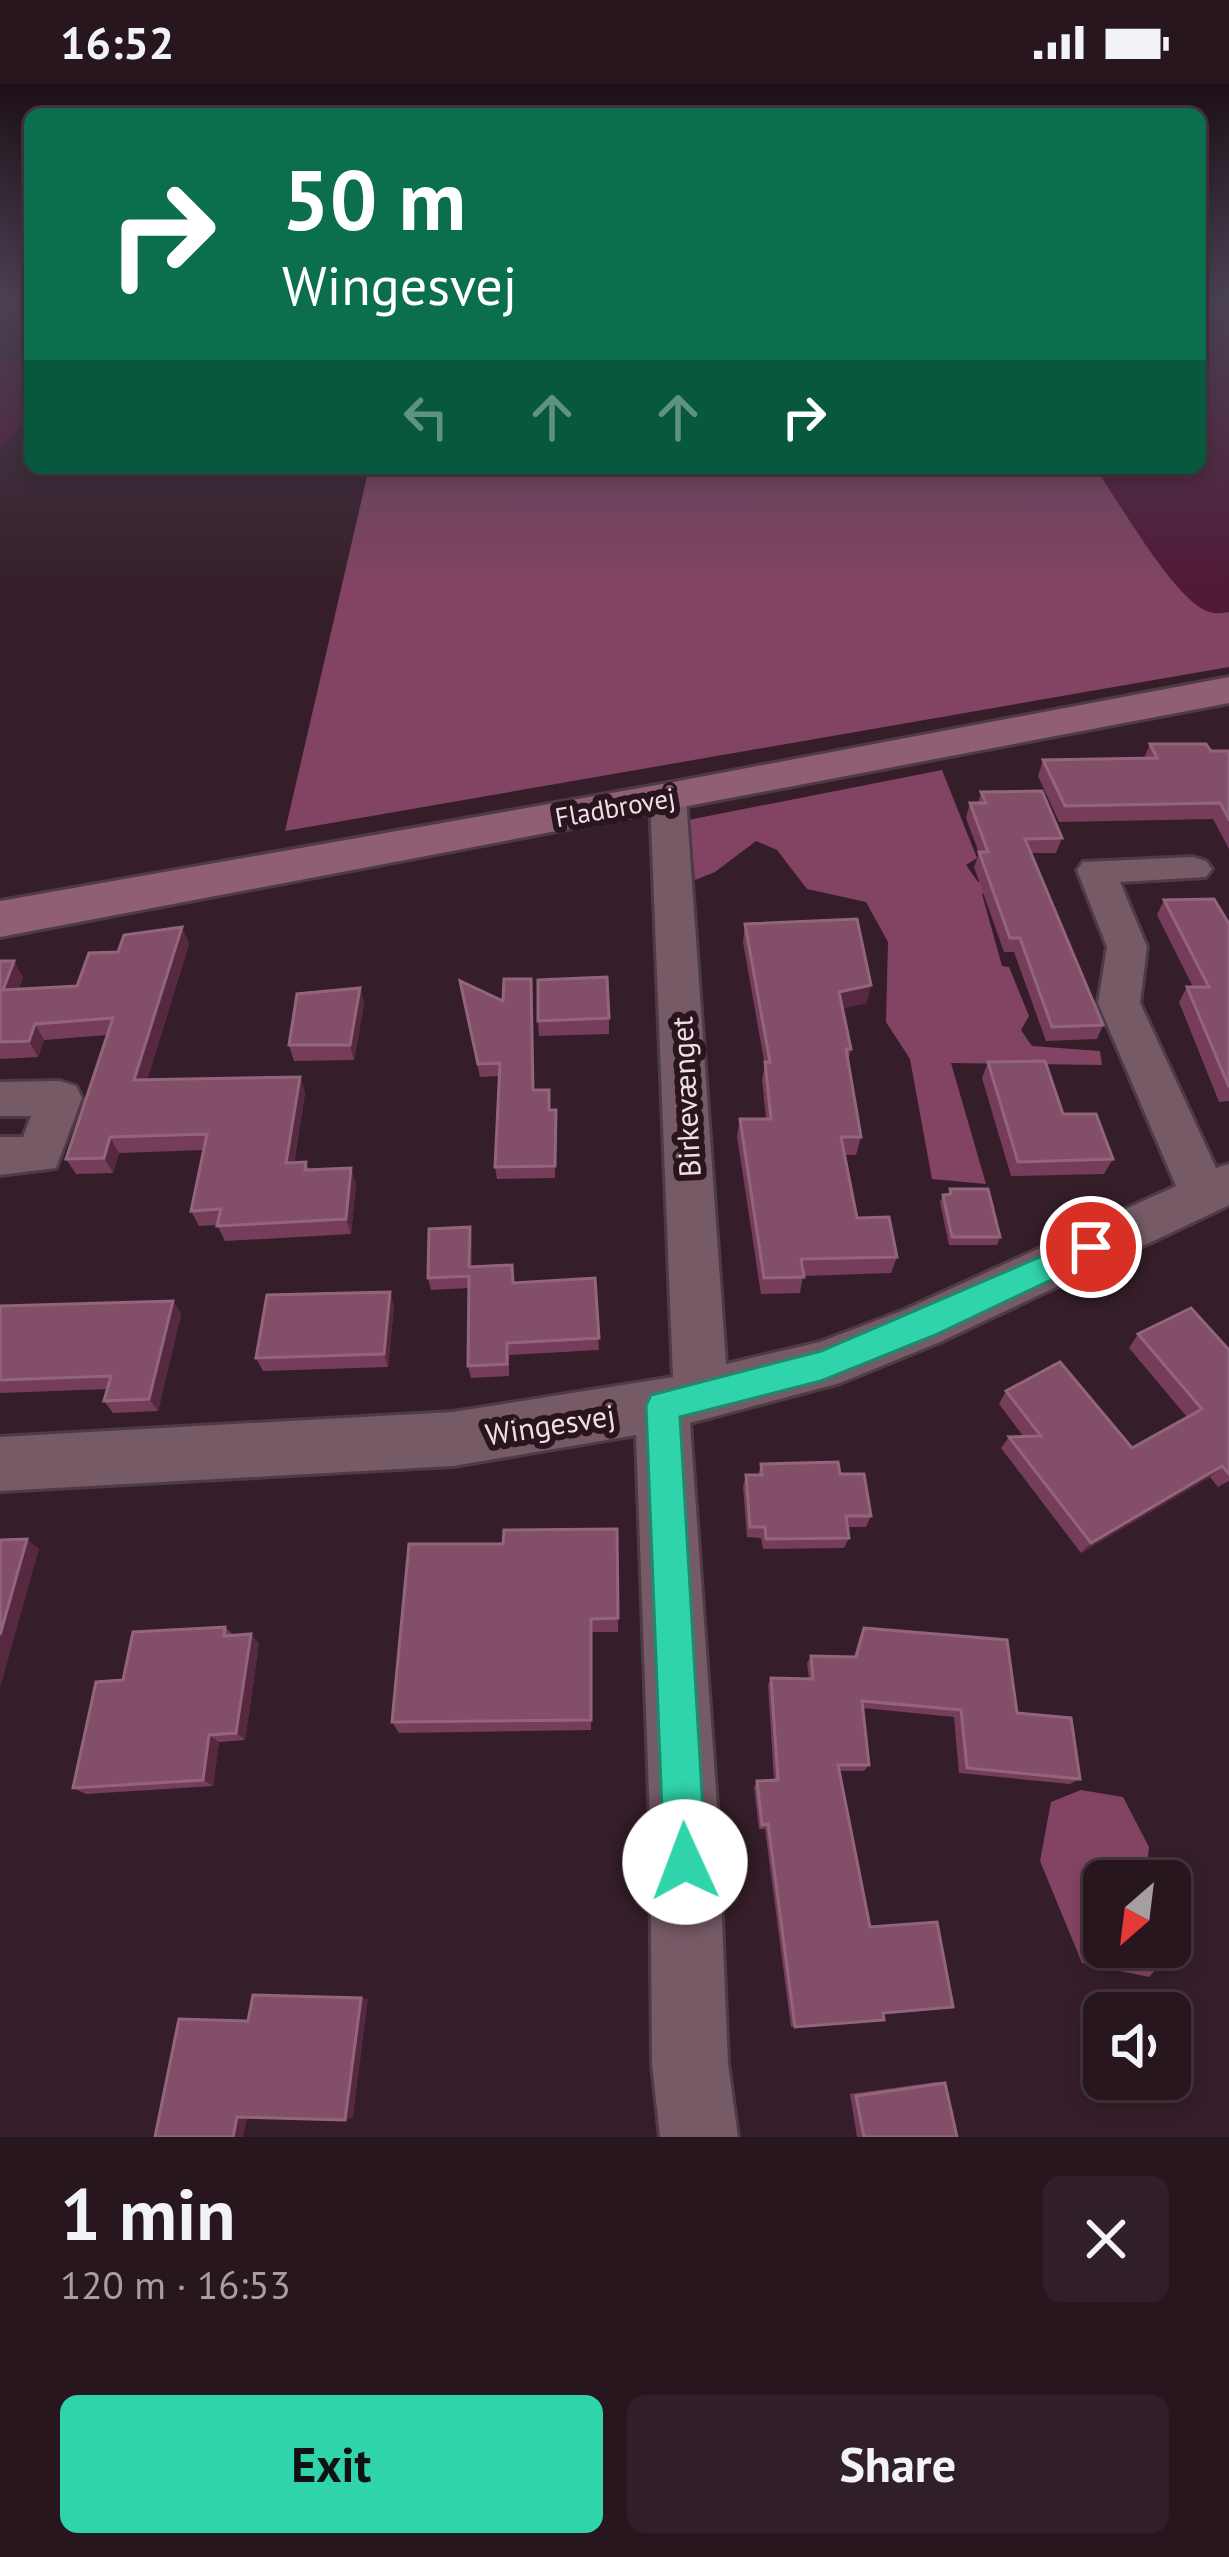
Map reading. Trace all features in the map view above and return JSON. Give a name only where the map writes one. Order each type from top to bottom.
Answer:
[{"type":"main road","name":"Fladbrovej","points":[[0,919],[1229,690]]},
{"type":"street","name":"Birkevænget","points":[[668,798],[682,1401],[684,1822],[690,2064],[699,2137]]},
{"type":"street","name":"Wingesvej","points":[[0,1464],[453,1439],[682,1401],[821,1366],[902,1334],[1216,1189],[1119,1004],[1127,947],[1096,870],[1193,869]]},
{"type":"street","points":[[0,1099],[60,1097],[40,1155],[0,1156]]},
{"type":"shaded area","points":[[0,398],[24,398],[24,420],[0,452]]},
{"type":"shaded area","points":[[1206,398],[1229,398],[1229,612],[1211,612],[1188,598],[1099,474],[1206,474]]},
{"type":"shaded area","points":[[368,474],[1099,474],[1159,564],[1188,598],[1208,611],[1229,612],[1229,667],[285,831]]},
{"type":"shaded area","points":[[942,770],[977,858],[966,865],[978,882],[998,884],[1000,890],[982,894],[1002,966],[1009,967],[1029,1016],[1021,1030],[1032,1046],[1100,1051],[1102,1065],[951,1063],[986,1184],[932,1179],[910,1059],[886,1022],[888,942],[866,902],[807,889],[777,850],[756,841],[715,872],[695,880],[688,820]]},
{"type":"shaded area","points":[[1081,1790],[1123,1797],[1149,1847],[1147,1860],[1083,1860],[1083,1963],[1040,1861],[1051,1802]]},
{"type":"shaded area","points":[[1106,1968],[1157,1968],[1149,1977]]},
{"type":"building","points":[[1150,744],[1206,744],[1211,751],[1229,751],[1229,819],[1220,803],[1065,806],[1043,760],[1157,758]]},
{"type":"building","points":[[1042,791],[1062,838],[1025,839],[1103,1025],[1052,1027],[1020,938],[1010,938],[979,852],[988,852],[970,803],[986,803],[981,792]]},
{"type":"building","points":[[1214,899],[1229,924],[1229,1087],[1187,987],[1209,987],[1164,900]]},
{"type":"building","points":[[857,919],[871,985],[839,992],[861,1137],[841,1137],[857,1218],[889,1217],[897,1257],[801,1259],[804,1277],[764,1278],[740,1119],[771,1119],[765,1062],[770,1062],[745,924]]},
{"type":"building","points":[[182,927],[134,1080],[300,1077],[286,1163],[306,1162],[305,1170],[351,1168],[346,1219],[217,1226],[221,1209],[191,1211],[207,1134],[110,1137],[104,1158],[66,1159],[113,1018],[35,1024],[29,1041],[0,1042],[0,961],[14,961],[3,990],[77,986],[89,953],[118,952],[124,935]]},
{"type":"building","points":[[607,977],[609,1018],[538,1021],[538,980]]},
{"type":"building","points":[[504,979],[531,979],[533,1090],[549,1090],[549,1110],[556,1110],[555,1166],[495,1167],[500,1063],[478,1064],[460,981],[503,1001]]},
{"type":"building","points":[[360,988],[350,1045],[289,1045],[297,994]]},
{"type":"building","points":[[1045,1061],[1063,1114],[1096,1114],[1113,1159],[1018,1162],[988,1062]]},
{"type":"building","points":[[950,1189],[988,1189],[1000,1237],[952,1237],[943,1195],[951,1194]]},
{"type":"building","points":[[470,1227],[469,1267],[512,1265],[513,1283],[595,1278],[599,1338],[507,1343],[507,1364],[468,1366],[469,1276],[428,1278],[429,1229]]},
{"type":"building","points":[[390,1292],[384,1354],[256,1358],[267,1295]]},
{"type":"building","points":[[173,1301],[149,1399],[104,1401],[111,1376],[0,1380],[0,1306]]},
{"type":"building","points":[[1191,1308],[1229,1350],[1229,1474],[1222,1466],[1091,1543],[1009,1437],[1041,1436],[1006,1391],[1060,1362],[1132,1448],[1202,1409],[1138,1334]]},
{"type":"building","points":[[838,1462],[840,1474],[864,1474],[871,1516],[846,1516],[849,1538],[766,1539],[765,1527],[750,1527],[746,1475],[762,1475],[761,1464]]},
{"type":"building","points":[[617,1529],[618,1618],[591,1619],[591,1720],[392,1722],[409,1544],[503,1544],[504,1530]]},
{"type":"building","points":[[27,1539],[0,1635],[0,1540]]},
{"type":"building","points":[[225,1627],[224,1636],[251,1634],[236,1733],[209,1735],[203,1780],[73,1788],[96,1682],[123,1680],[133,1632]]},
{"type":"building","points":[[864,1628],[1007,1640],[1017,1713],[1071,1718],[1080,1779],[967,1768],[961,1710],[862,1701],[869,1765],[838,1765],[870,1927],[937,1922],[953,2007],[883,2013],[884,2020],[795,2027],[768,1824],[762,1825],[757,1781],[778,1780],[771,1678],[813,1679],[811,1656],[856,1657]]},
{"type":"building","points":[[253,1995],[361,1998],[345,2120],[237,2117],[233,2137],[155,2137],[179,2019],[248,2021]]},
{"type":"building","points":[[945,2083],[957,2137],[864,2137],[856,2096]]},
{"type":"route","points":[[685,1862],[662,1406],[821,1366],[922,1326],[1091,1247]]}]
